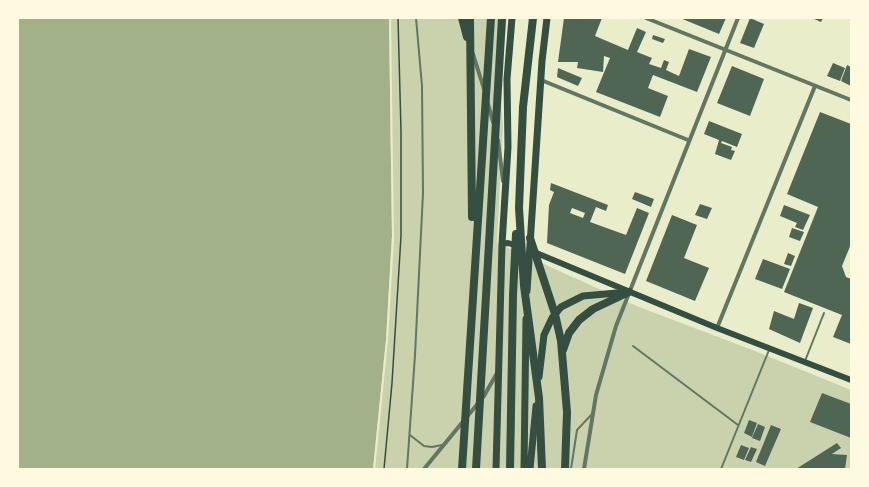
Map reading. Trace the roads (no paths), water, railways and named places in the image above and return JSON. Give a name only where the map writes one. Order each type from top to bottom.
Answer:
[{"type":"highway","points":[[462,18],[468,40]]},
{"type":"highway","points":[[470,18],[473,167],[472,302]]},
{"type":"highway","points":[[462,469],[491,18]]},
{"type":"highway","points":[[476,469],[502,18]]},
{"type":"highway","points":[[510,469],[512,294],[524,88],[533,18]]},
{"type":"highway","points":[[519,194],[524,286],[540,406],[542,469]]},
{"type":"highway","points":[[530,238],[532,252],[555,314],[562,355],[568,426],[565,469]]},
{"type":"highway","points":[[562,355],[569,333],[579,320],[593,309],[629,292]]},
{"type":"main road","points":[[496,469],[502,244],[508,147],[507,79],[512,18]]},
{"type":"main road","points":[[530,238],[541,80],[547,18]]},
{"type":"main road","points":[[502,244],[511,243],[717,328],[851,380]]},
{"type":"main road","points":[[524,469],[525,346],[532,252]]},
{"type":"main road","points":[[530,469],[541,344],[545,331],[555,314],[565,304],[578,297],[594,294],[629,292]]},
{"type":"street","points":[[459,18],[468,40],[496,133],[501,156],[505,201]]},
{"type":"street","points":[[646,18],[851,100]]},
{"type":"street","points":[[584,469],[593,414],[607,351],[688,140],[738,18]]},
{"type":"street","points":[[541,80],[688,140]]},
{"type":"street","points":[[717,328],[815,86]]},
{"type":"street","points":[[424,469],[486,393],[494,379],[498,366]]},
{"type":"lane","points":[[407,469],[423,193],[422,80],[416,18]]},
{"type":"lane","points":[[804,362],[824,313]]},
{"type":"lane","points":[[633,346],[738,425]]},
{"type":"lane","points":[[721,469],[770,348]]},
{"type":"lane","points":[[571,469],[577,430],[593,414]]},
{"type":"lane","points":[[410,435],[421,444],[428,447],[444,444]]}]
